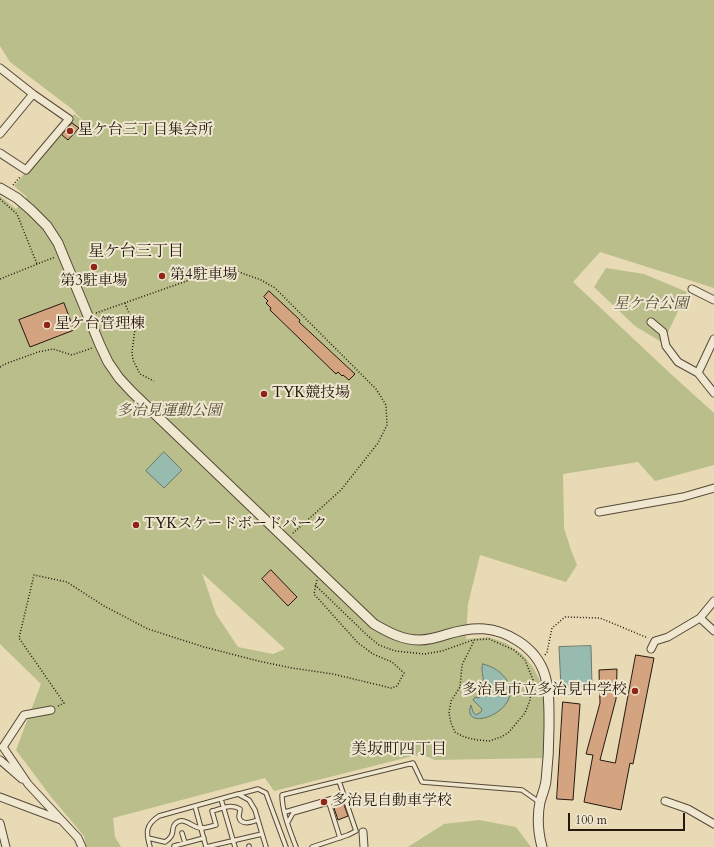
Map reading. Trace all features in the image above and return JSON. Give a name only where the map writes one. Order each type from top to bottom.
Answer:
[{"type":"street","points":[[0,68],[33,94],[69,118],[26,170],[0,153]]},
{"type":"street","points":[[0,134],[33,94]]},
{"type":"street","points":[[2,193],[18,198],[47,226],[58,243],[100,345],[108,362],[119,378],[319,573],[374,624],[390,634],[406,639],[419,640],[434,638],[472,628],[492,629],[518,640],[531,650],[540,662],[545,674],[549,694],[546,784],[540,802],[538,832],[542,847]]},
{"type":"street","points":[[692,289],[714,300]]},
{"type":"street","points":[[651,322],[662,332],[666,346],[678,362],[698,373],[714,393]]},
{"type":"street","points":[[698,373],[714,339]]},
{"type":"street","points":[[599,512],[683,497],[714,488]]},
{"type":"street","points":[[651,649],[656,641],[668,637],[700,618],[714,600]]},
{"type":"street","points":[[700,618],[714,631]]},
{"type":"street","points":[[28,784],[4,747],[24,715],[51,710]]},
{"type":"street","points":[[0,760],[28,784],[63,820],[78,838],[82,847]]},
{"type":"street","points":[[0,797],[63,820]]},
{"type":"street","points":[[665,801],[688,809],[714,824]]},
{"type":"street","points":[[0,823],[6,847]]},
{"type":"street","points":[[363,832],[364,847]]},
{"type":"lane","points":[[296,847],[285,812],[282,795],[412,763],[422,782],[522,790],[540,802]]},
{"type":"lane","points":[[312,847],[356,831],[339,781]]},
{"type":"lane","points":[[150,847],[147,830],[152,821],[159,816],[258,789],[266,792],[286,847]]},
{"type":"lane","points":[[238,794],[249,800],[255,810],[266,847]]},
{"type":"lane","points":[[288,823],[293,813],[329,803],[345,796]]},
{"type":"lane","points":[[285,812],[345,796]]},
{"type":"lane","points":[[221,799],[235,847]]},
{"type":"lane","points":[[329,803],[340,838]]},
{"type":"lane","points":[[195,806],[206,847],[262,834]]},
{"type":"lane","points":[[148,838],[165,842],[171,838],[173,827],[176,823],[181,821],[189,822],[194,826],[201,828],[216,825],[212,811],[224,808],[236,807],[240,809],[239,817],[242,821],[248,823],[258,820]]},
{"type":"lane","points":[[182,833],[185,843]]},
{"type":"lane","points":[[174,846],[204,838]]},
{"type":"path","points":[[26,170],[2,193],[18,214],[37,264]]},
{"type":"path","points":[[0,279],[63,254]]},
{"type":"path","points":[[88,315],[198,277],[216,269],[239,272],[261,280],[275,288],[376,389],[386,405],[387,425],[378,443],[341,490],[286,540]]},
{"type":"path","points":[[125,303],[135,329],[132,352],[133,360],[140,374],[154,381]]},
{"type":"path","points":[[0,367],[38,352],[53,349],[72,355],[100,345]]},
{"type":"path","points":[[51,710],[64,703],[19,638],[34,575],[67,582],[104,606],[148,629],[204,647],[292,668],[333,674],[391,688],[397,686],[404,673],[392,662],[373,654],[358,643],[314,594],[319,573]]},
{"type":"path","points":[[315,585],[368,636],[379,645],[394,651],[425,654],[442,651],[472,640],[489,639],[514,650],[525,660],[533,680],[532,693],[526,713],[508,733],[489,741],[464,737],[455,732],[449,713],[451,701],[460,687],[462,665],[474,643],[472,640]]},
{"type":"path","points":[[540,662],[547,652],[552,628],[565,617],[600,618],[656,641]]},
{"type":"green space","name":"多治見運動公園","points":[[0,0],[714,0],[714,288],[600,252],[573,282],[714,413],[714,465],[655,481],[638,462],[563,474],[564,528],[577,565],[566,582],[480,555],[468,604],[466,639],[488,637],[506,643],[522,654],[533,667],[545,691],[546,758],[435,760],[423,755],[413,756],[274,791],[265,778],[113,818],[115,837],[121,847],[86,847],[84,836],[52,798],[16,750],[41,684],[0,644],[0,196],[16,209],[27,197],[14,186],[74,114],[84,122],[72,109],[10,62],[0,46]],"holes":[[[202,573],[285,649],[273,654],[238,647],[216,614]]]},
{"type":"green space","name":"星ケ台公園","points":[[606,268],[644,274],[687,292],[663,343],[635,326],[594,287]]},
{"type":"green space","points":[[479,820],[516,827],[531,847],[408,847],[444,824]]},
{"type":"water","points":[[164,452],[182,470],[164,488],[146,471]]},
{"type":"water","points":[[591,646],[592,686],[561,687],[559,647]]},
{"type":"water","points":[[483,664],[494,668],[503,675],[508,682],[510,693],[507,702],[500,710],[491,716],[474,718],[470,714],[471,705],[473,712],[476,715],[481,712],[482,709],[473,700],[475,697],[479,698],[482,690]]},
{"type":"building","name":"星ケ台三丁目集会所","points":[[72,123],[79,128],[68,140],[62,135]]},
{"type":"building","points":[[269,291],[300,320],[299,322],[355,374],[349,380],[338,372],[336,374],[270,310],[271,308],[266,303],[268,301],[264,297]]},
{"type":"building","name":"星ケ台管理棟","points":[[64,303],[74,330],[30,347],[19,320]]},
{"type":"building","points":[[271,570],[297,597],[288,606],[262,579]]},
{"type":"building","points":[[636,655],[654,658],[633,764],[630,763],[621,810],[584,802],[593,755],[586,754],[600,703],[599,670],[617,669],[616,699],[600,760],[615,763]]},
{"type":"building","points":[[563,702],[580,704],[573,800],[557,799]]},
{"type":"building","points":[[343,802],[348,816],[338,820],[333,805]]},
{"type":"place","name":"星ケ台三丁目集会所","points":[[70,131]]},
{"type":"place","name":"第3駐車場","points":[[94,267]]},
{"type":"place","name":"第4駐車場","points":[[162,276]]},
{"type":"place","name":"星ケ台管理棟","points":[[47,325]]},
{"type":"place","name":"TYK競技場","points":[[264,394]]},
{"type":"place","name":"TYKスケードボードパーク","points":[[136,525]]},
{"type":"place","name":"多治見市立多治見中学校","points":[[635,691]]},
{"type":"place","name":"多治見自動車学校","points":[[324,802]]},
{"type":"district","name":"星ケ台三丁目","points":[[136,252]]},
{"type":"district","name":"美坂町四丁目","points":[[399,750]]}]
